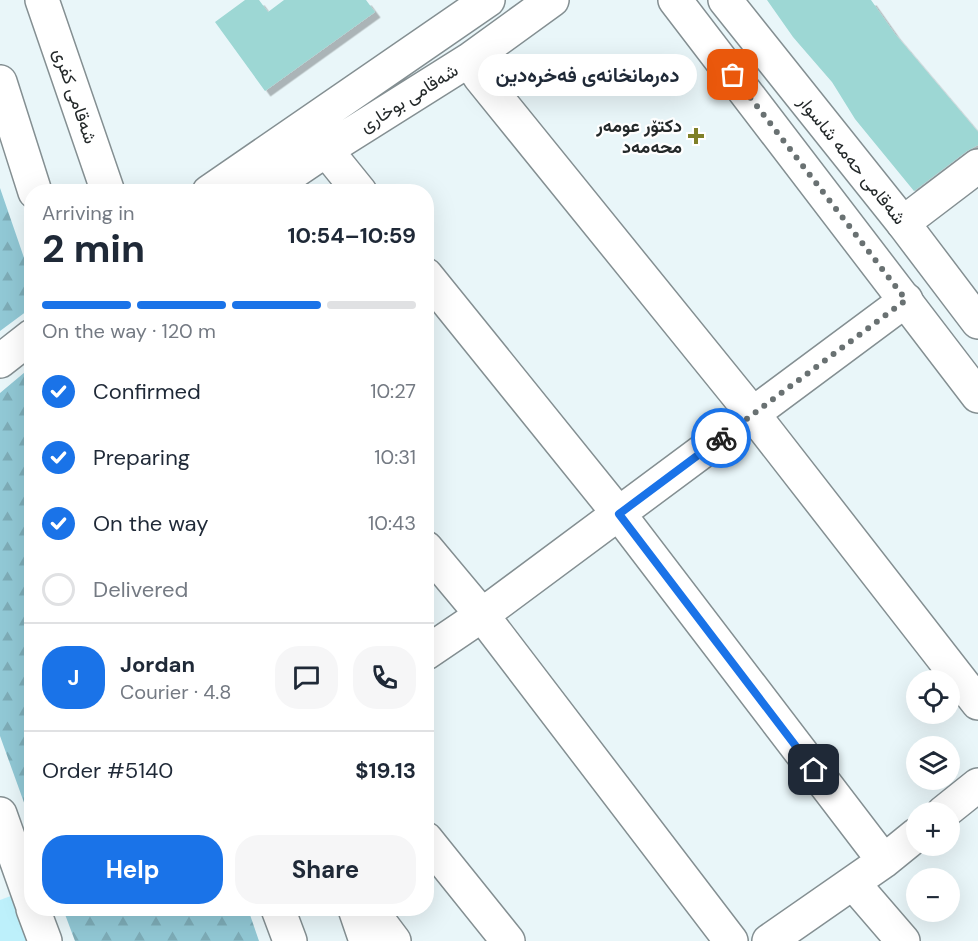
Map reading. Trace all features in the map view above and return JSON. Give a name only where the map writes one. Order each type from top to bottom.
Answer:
[{"type":"main road","name":"شەقامی کفری","points":[[42,0],[105,184]]},
{"type":"main road","name":"شەقامی بوخاری","points":[[221,184],[488,0]]},
{"type":"main road","name":"شەقامی بوخاری","points":[[276,184],[468,60],[551,0]]},
{"type":"main road","points":[[675,0],[978,396]]},
{"type":"main road","name":"شەقامی حەمە شاسوار","points":[[725,0],[903,223],[978,322]]},
{"type":"main road","points":[[468,60],[753,414],[978,703]]},
{"type":"main road","points":[[0,82],[32,184]]},
{"type":"main road","points":[[326,150],[354,184]]},
{"type":"main road","points":[[903,223],[978,166]]},
{"type":"main road","points":[[434,284],[619,514],[884,861]]},
{"type":"main road","points":[[434,648],[482,615],[906,300]]},
{"type":"main road","points":[[0,360],[24,342]]},
{"type":"main road","points":[[434,558],[482,615],[731,941]]},
{"type":"main road","points":[[957,802],[978,785]]},
{"type":"main road","points":[[0,814],[9,866],[24,891]]},
{"type":"main road","points":[[769,941],[906,843]]},
{"type":"main road","points":[[434,849],[508,941]]},
{"type":"main road","points":[[853,883],[903,941]]},
{"type":"main road","points":[[36,916],[45,941]]},
{"type":"main road","points":[[281,916],[290,941]]},
{"type":"main road","points":[[357,916],[366,941]]},
{"type":"main road","points":[[375,916],[394,941]]},
{"type":"green space","points":[[0,188],[24,258],[24,313],[0,331]]},
{"type":"green space","points":[[24,373],[24,803],[0,736],[0,393]]},
{"type":"green space","points":[[66,916],[250,916],[259,941],[75,941]]},
{"type":"shaded area","points":[[16,894],[32,941],[0,941],[0,900]]},
{"type":"building","points":[[245,0],[259,0],[268,12],[284,0],[366,0],[375,12],[265,91],[215,22]]},
{"type":"building","points":[[767,0],[871,0],[895,34],[978,132],[978,145],[914,191],[855,119],[832,82],[793,37]]},
{"type":"way so far","points":[[721,438],[906,300],[733,75]]},
{"type":"place","name":"دەرمانخانەی فەخرەدین","points":[[733,75]]},
{"type":"place","name":"دکتۆر عومەر محەمەد","points":[[696,136]]},
{"type":"route","points":[[721,438],[619,514],[814,770]]}]
